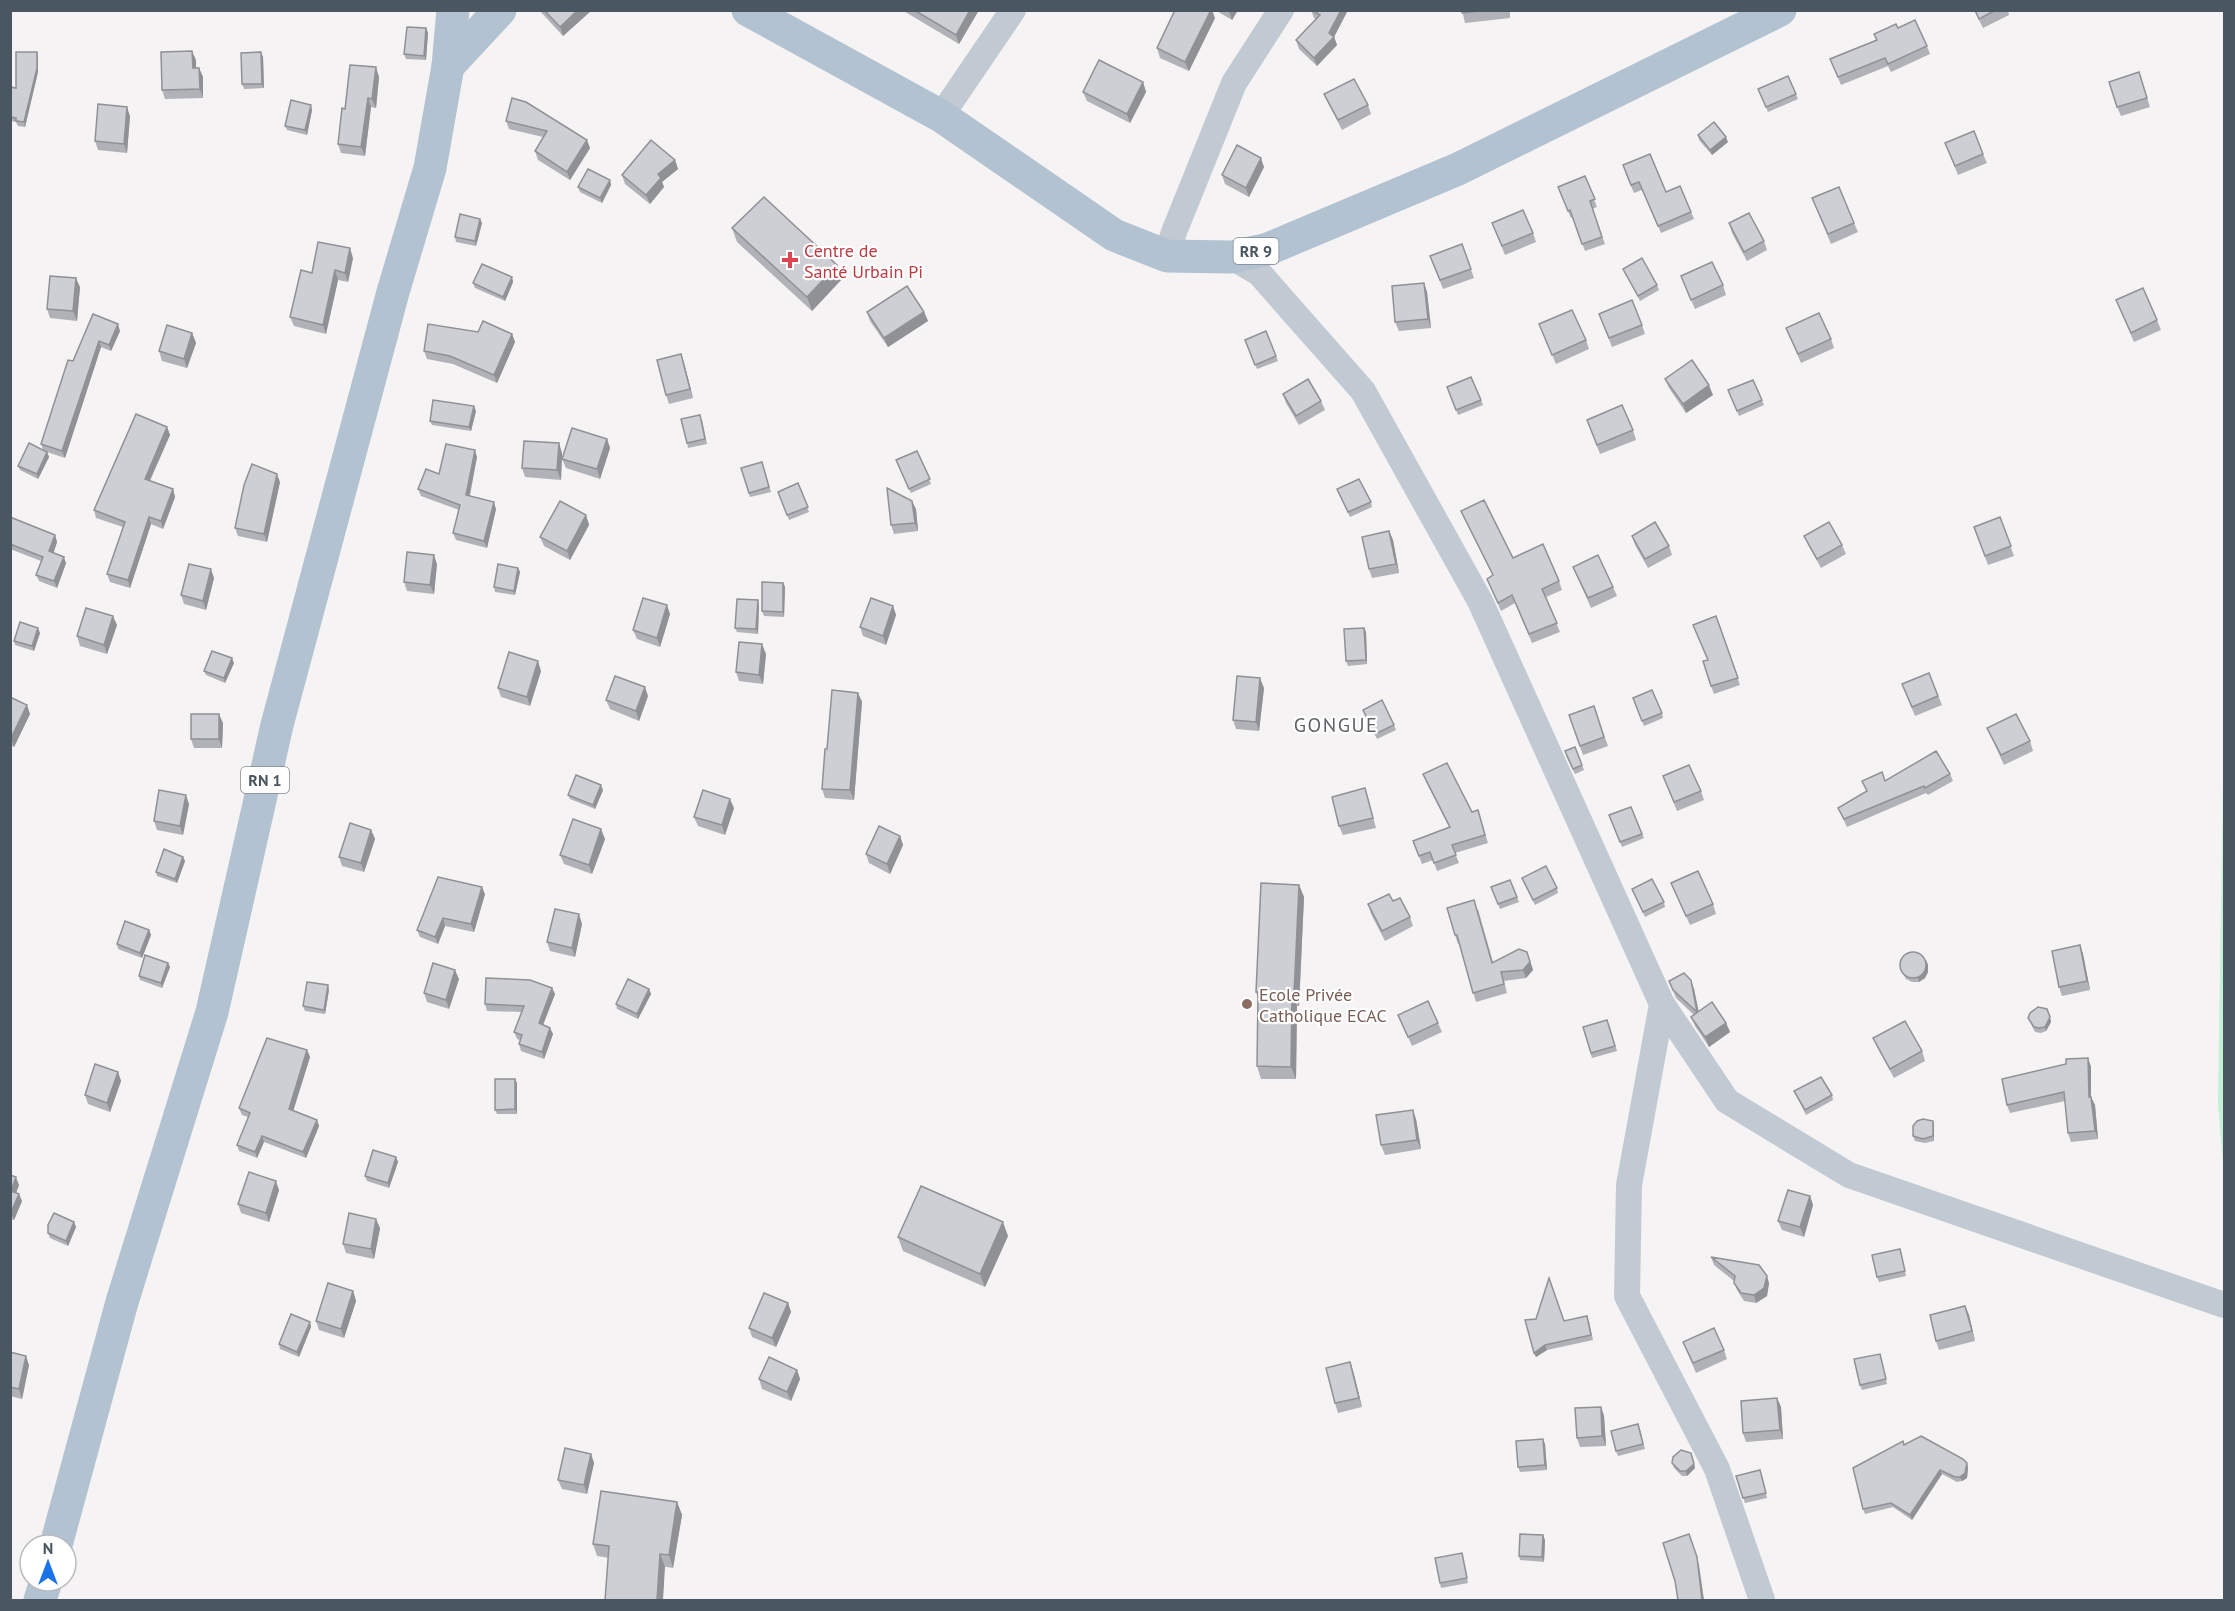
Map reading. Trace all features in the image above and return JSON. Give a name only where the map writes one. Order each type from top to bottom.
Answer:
[{"type":"main road","name":"RN 1","points":[[59,1533],[122,1302],[212,1012],[277,725],[393,292],[430,168],[448,66],[453,10]]},
{"type":"main road","points":[[448,66],[500,10]]},
{"type":"main road","name":"RR 9","points":[[749,11],[941,116],[1114,235],[1167,256],[1232,257],[1268,249],[1458,169],[1780,10]]},
{"type":"street","points":[[941,116],[1013,10]]},
{"type":"street","points":[[1167,256],[1174,231],[1234,82],[1281,10]]},
{"type":"street","points":[[1232,257],[1258,273],[1363,391],[1480,601],[1662,1004],[1727,1101],[1849,1175],[2224,1305]]},
{"type":"street","points":[[1662,1004],[1629,1185],[1627,1296],[1716,1469],[1762,1600]]},
{"type":"green space","points":[[2224,711],[2224,1177],[2218,1103]]},
{"type":"building","points":[[544,10],[578,10],[560,27]]},
{"type":"building","points":[[914,10],[970,10],[956,35]]},
{"type":"building","points":[[1175,10],[1211,10],[1185,62],[1157,48]]},
{"type":"building","points":[[1312,10],[1341,10],[1329,33],[1334,37],[1314,58],[1296,40],[1320,15]]},
{"type":"building","points":[[1462,10],[1487,10],[1462,13]]},
{"type":"building","points":[[1975,10],[1996,10],[1979,19]]},
{"type":"building","points":[[1915,20],[1927,46],[1888,64],[1885,58],[1838,77],[1830,59],[1877,40],[1874,34],[1896,24],[1898,28]]},
{"type":"building","points":[[407,27],[426,28],[424,56],[404,54]]},
{"type":"building","points":[[192,51],[193,68],[199,68],[200,89],[162,90],[161,52]]},
{"type":"building","points":[[16,52],[37,52],[37,68],[24,122],[10,117],[10,87],[16,88]]},
{"type":"building","points":[[261,52],[262,84],[242,84],[241,53]]},
{"type":"building","points":[[1099,60],[1143,82],[1127,114],[1083,92]]},
{"type":"building","points":[[350,65],[376,67],[372,99],[368,98],[361,147],[338,144]]},
{"type":"building","points":[[2139,72],[2147,98],[2117,107],[2109,82]]},
{"type":"building","points":[[1788,76],[1796,94],[1766,107],[1758,89]]},
{"type":"building","points":[[1354,79],[1368,105],[1338,120],[1324,94]]},
{"type":"building","points":[[512,98],[526,102],[587,140],[567,172],[535,151],[547,131],[506,121]]},
{"type":"building","points":[[291,100],[311,105],[305,130],[285,126]]},
{"type":"building","points":[[98,104],[127,107],[124,144],[95,141]]},
{"type":"building","points":[[1714,122],[1726,137],[1710,150],[1698,135]]},
{"type":"building","points":[[1974,131],[1983,154],[1955,166],[1945,143]]},
{"type":"building","points":[[651,140],[675,160],[658,174],[661,178],[646,195],[622,175]]},
{"type":"building","points":[[1237,145],[1261,158],[1246,188],[1222,175]]},
{"type":"building","points":[[1650,154],[1666,192],[1680,186],[1691,212],[1658,226],[1639,182],[1631,185],[1623,165]]},
{"type":"building","points":[[588,169],[610,180],[600,198],[578,187]]},
{"type":"building","points":[[1585,176],[1595,199],[1590,201],[1602,237],[1582,244],[1570,210],[1568,211],[1558,187]]},
{"type":"building","points":[[1839,187],[1854,223],[1828,234],[1812,198]]},
{"type":"building","name":"Centre de Santé Urbain Pi","points":[[764,197],[837,265],[807,297],[732,228]]},
{"type":"building","points":[[1523,210],[1533,233],[1502,246],[1492,223]]},
{"type":"building","points":[[1749,213],[1764,241],[1744,252],[1729,223]]},
{"type":"building","points":[[460,214],[480,219],[475,241],[455,237]]},
{"type":"building","points":[[318,242],[350,248],[345,273],[335,270],[323,325],[290,317],[301,270],[312,273]]},
{"type":"building","points":[[1462,244],[1471,269],[1440,280],[1430,256]]},
{"type":"building","points":[[1642,258],[1657,285],[1638,296],[1623,269]]},
{"type":"building","points":[[1712,262],[1723,285],[1691,300],[1681,276]]},
{"type":"building","points":[[482,264],[512,277],[503,297],[473,283]]},
{"type":"building","points":[[50,276],[76,278],[73,311],[47,309]]},
{"type":"building","points":[[1424,283],[1428,319],[1395,322],[1392,286]]},
{"type":"building","points":[[907,286],[924,312],[884,338],[867,312]]},
{"type":"building","points":[[2143,288],[2157,320],[2131,333],[2116,300]]},
{"type":"building","points":[[1632,300],[1642,325],[1609,338],[1599,314]]},
{"type":"building","points":[[1572,310],[1586,340],[1552,355],[1539,324]]},
{"type":"building","points":[[1819,313],[1831,339],[1798,354],[1786,328]]},
{"type":"building","points":[[93,314],[118,324],[109,345],[99,341],[62,451],[41,444],[68,360],[73,361]]},
{"type":"building","points":[[483,321],[512,334],[494,375],[450,356],[424,351],[428,324],[478,332]]},
{"type":"building","points":[[167,325],[192,333],[184,359],[159,351]]},
{"type":"building","points":[[1266,331],[1276,356],[1255,365],[1245,340]]},
{"type":"building","points":[[681,354],[690,389],[666,395],[657,360]]},
{"type":"building","points":[[1692,360],[1709,385],[1683,404],[1665,379]]},
{"type":"building","points":[[1471,377],[1481,400],[1456,410],[1447,387]]},
{"type":"building","points":[[1308,379],[1321,401],[1296,416],[1283,394]]},
{"type":"building","points":[[1753,380],[1762,400],[1737,411],[1728,390]]},
{"type":"building","points":[[433,400],[474,406],[469,427],[430,421]]},
{"type":"building","points":[[1622,405],[1633,430],[1597,445],[1587,420]]},
{"type":"building","points":[[136,414],[167,427],[145,479],[173,489],[161,521],[149,517],[128,580],[107,574],[125,522],[94,510]]},
{"type":"building","points":[[700,415],[705,439],[687,443],[681,419]]},
{"type":"building","points":[[572,428],[607,439],[597,469],[562,459]]},
{"type":"building","points":[[524,441],[559,443],[557,470],[522,468]]},
{"type":"building","points":[[29,443],[47,452],[37,474],[18,466]]},
{"type":"building","points":[[446,444],[475,450],[466,495],[494,502],[484,541],[453,533],[460,505],[418,489],[426,469],[439,474]]},
{"type":"building","points":[[917,451],[930,479],[909,489],[896,460]]},
{"type":"building","points":[[762,462],[769,487],[749,493],[741,468]]},
{"type":"building","points":[[252,464],[277,474],[264,534],[235,528],[244,485]]},
{"type":"building","points":[[1359,479],[1371,502],[1348,512],[1337,489]]},
{"type":"building","points":[[798,483],[808,507],[787,515],[778,492]]},
{"type":"building","points":[[887,488],[912,501],[915,523],[891,525]]},
{"type":"building","points":[[1484,500],[1513,558],[1543,544],[1559,581],[1542,589],[1557,623],[1529,634],[1512,595],[1498,603],[1487,579],[1493,575],[1461,511]]},
{"type":"building","points":[[560,501],[586,515],[567,551],[540,537]]},
{"type":"building","points":[[10,517],[55,535],[49,551],[64,557],[54,581],[36,575],[43,557],[10,544]]},
{"type":"building","points":[[2000,517],[2011,546],[1985,556],[1974,527]]},
{"type":"building","points":[[1655,522],[1669,546],[1645,559],[1632,536]]},
{"type":"building","points":[[1829,522],[1842,545],[1817,559],[1804,536]]},
{"type":"building","points":[[1389,531],[1396,564],[1369,569],[1362,537]]},
{"type":"building","points":[[407,552],[434,555],[430,585],[404,582]]},
{"type":"building","points":[[1598,555],[1613,587],[1588,598],[1573,567]]},
{"type":"building","points":[[189,564],[211,569],[203,601],[181,595]]},
{"type":"building","points":[[498,564],[518,568],[514,591],[494,587]]},
{"type":"building","points":[[762,582],[783,583],[783,612],[762,611]]},
{"type":"building","points":[[643,598],[667,605],[657,638],[633,630]]},
{"type":"building","points":[[871,598],[893,606],[883,636],[860,627]]},
{"type":"building","points":[[737,599],[758,600],[756,629],[735,628]]},
{"type":"building","points":[[86,608],[113,616],[104,645],[77,636]]},
{"type":"building","points":[[1716,616],[1738,678],[1711,686],[1703,661],[1708,660],[1693,625]]},
{"type":"building","points":[[20,622],[38,628],[32,646],[14,641]]},
{"type":"building","points":[[1364,628],[1366,660],[1346,661],[1344,629]]},
{"type":"building","points":[[739,642],[762,644],[759,675],[736,672]]},
{"type":"building","points":[[212,651],[232,658],[224,678],[204,671]]},
{"type":"building","points":[[509,652],[538,661],[527,697],[498,688]]},
{"type":"building","points":[[1929,673],[1938,696],[1912,707],[1902,684]]},
{"type":"building","points":[[615,676],[645,687],[636,711],[606,700]]},
{"type":"building","points":[[1237,676],[1260,678],[1256,722],[1233,720]]},
{"type":"building","points":[[832,690],[858,693],[850,790],[822,789]]},
{"type":"building","points":[[1652,690],[1662,713],[1642,721],[1633,698]]},
{"type":"building","points":[[10,697],[27,705],[11,738],[10,737]]},
{"type":"building","points":[[1382,700],[1394,725],[1375,734],[1363,710]]},
{"type":"building","points":[[1594,706],[1604,737],[1580,746],[1569,715]]},
{"type":"building","points":[[191,714],[219,714],[219,739],[191,739]]},
{"type":"building","points":[[2016,714],[2030,741],[2001,755],[1987,728]]},
{"type":"building","points":[[1575,747],[1582,765],[1573,769],[1565,751]]},
{"type":"building","points":[[1936,751],[1950,774],[1925,788],[1924,786],[1844,819],[1838,808],[1867,791],[1862,781],[1882,772],[1885,781]]},
{"type":"building","points":[[1447,763],[1472,812],[1478,810],[1485,835],[1452,845],[1456,855],[1434,863],[1430,852],[1419,856],[1413,841],[1450,827],[1423,774]]},
{"type":"building","points":[[1689,765],[1701,791],[1674,802],[1663,776]]},
{"type":"building","points":[[576,775],[601,785],[593,805],[568,795]]},
{"type":"building","points":[[1365,788],[1373,818],[1339,826],[1332,797]]},
{"type":"building","points":[[159,790],[186,795],[180,826],[154,821]]},
{"type":"building","points":[[703,790],[730,799],[722,825],[694,817]]},
{"type":"building","points":[[1631,807],[1642,834],[1620,842],[1609,815]]},
{"type":"building","points":[[573,819],[601,829],[589,865],[560,855]]},
{"type":"building","points":[[350,823],[371,830],[361,863],[339,857]]},
{"type":"building","points":[[879,826],[900,836],[887,864],[866,854]]},
{"type":"building","points":[[164,849],[183,857],[175,879],[156,872]]},
{"type":"building","points":[[1546,866],[1557,888],[1533,900],[1522,878]]},
{"type":"building","points":[[1698,871],[1713,904],[1686,916],[1671,883]]},
{"type":"building","points":[[438,877],[482,887],[471,924],[443,918],[435,937],[417,930]]},
{"type":"building","points":[[1652,879],[1664,902],[1643,912],[1632,889]]},
{"type":"building","points":[[1510,880],[1517,897],[1498,904],[1491,887]]},
{"type":"building","points":[[1261,883],[1299,885],[1294,994],[1292,994],[1291,1067],[1257,1066],[1258,992],[1256,992]]},
{"type":"building","points":[[1389,894],[1393,901],[1400,898],[1410,917],[1382,931],[1368,904]]},
{"type":"building","points":[[1474,900],[1492,963],[1519,949],[1527,952],[1530,962],[1523,970],[1501,972],[1504,984],[1473,993],[1447,908]]},
{"type":"building","points":[[555,909],[579,914],[572,948],[547,942]]},
{"type":"building","points":[[125,921],[149,930],[140,953],[117,944]]},
{"type":"building","points":[[2080,945],[2087,981],[2059,987],[2052,951]]},
{"type":"building","points":[[1913,952],[1922,956],[1926,965],[1922,974],[1913,978],[1904,974],[1900,965],[1904,956]]},
{"type":"building","points":[[145,955],[168,963],[161,983],[139,976]]},
{"type":"building","points":[[433,963],[455,970],[446,1000],[424,993]]},
{"type":"building","points":[[1684,973],[1691,980],[1697,1012],[1673,990],[1669,981]]},
{"type":"building","points":[[486,978],[530,980],[552,988],[539,1023],[550,1028],[542,1052],[519,1044],[522,1035],[514,1032],[524,1006],[485,1004]]},
{"type":"building","points":[[628,979],[649,989],[637,1014],[616,1004]]},
{"type":"building","points":[[307,982],[328,985],[324,1010],[303,1006]]},
{"type":"building","points":[[1428,1001],[1438,1023],[1408,1037],[1398,1015]]},
{"type":"building","points":[[1712,1002],[1726,1023],[1705,1037],[1691,1017]]},
{"type":"building","points":[[2038,1007],[2047,1009],[2050,1017],[2045,1027],[2034,1027],[2028,1018],[2030,1013]]},
{"type":"building","points":[[1607,1020],[1615,1046],[1591,1053],[1583,1027]]},
{"type":"building","points":[[1905,1021],[1922,1051],[1890,1069],[1873,1038]]},
{"type":"building","points":[[267,1038],[307,1050],[289,1109],[317,1120],[303,1152],[262,1136],[255,1152],[237,1145],[250,1113],[239,1108]]},
{"type":"building","points":[[2088,1058],[2089,1097],[2091,1097],[2095,1131],[2068,1133],[2064,1092],[2007,1105],[2002,1079],[2066,1064],[2066,1059]]},
{"type":"building","points":[[95,1064],[118,1072],[107,1103],[85,1095]]},
{"type":"building","points":[[1821,1077],[1832,1095],[1805,1110],[1794,1091]]},
{"type":"building","points":[[495,1079],[515,1079],[515,1109],[495,1110]]},
{"type":"building","points":[[1413,1110],[1417,1140],[1381,1145],[1376,1115]]},
{"type":"building","points":[[1923,1119],[1933,1121],[1933,1136],[1923,1139],[1913,1136],[1913,1126],[1917,1121]]},
{"type":"building","points":[[373,1150],[396,1157],[388,1183],[365,1176]]},
{"type":"building","points":[[249,1172],[276,1181],[266,1213],[238,1204]]},
{"type":"building","points":[[10,1175],[16,1177],[11,1191],[19,1194],[11,1212]]},
{"type":"building","points":[[921,1186],[1003,1222],[980,1274],[898,1237]]},
{"type":"building","points":[[1788,1190],[1810,1196],[1800,1227],[1778,1221]]},
{"type":"building","points":[[54,1213],[74,1222],[66,1241],[48,1233],[48,1225]]},
{"type":"building","points":[[349,1213],[376,1219],[371,1249],[343,1244]]},
{"type":"building","points":[[1900,1249],[1905,1271],[1877,1277],[1872,1255]]},
{"type":"building","points":[[1711,1257],[1759,1265],[1767,1276],[1764,1288],[1754,1295],[1741,1293],[1734,1283],[1735,1276]]},
{"type":"building","points":[[1549,1278],[1564,1321],[1587,1316],[1591,1335],[1545,1345],[1534,1353],[1525,1320],[1536,1319]]},
{"type":"building","points":[[328,1283],[353,1291],[341,1329],[316,1321]]},
{"type":"building","points":[[764,1293],[788,1303],[772,1338],[749,1328]]},
{"type":"building","points":[[1965,1306],[1972,1331],[1936,1341],[1930,1315]]},
{"type":"building","points":[[291,1314],[310,1322],[297,1352],[279,1344]]},
{"type":"building","points":[[1714,1328],[1724,1350],[1693,1363],[1683,1342]]},
{"type":"building","points":[[10,1352],[26,1356],[19,1389],[10,1387]]},
{"type":"building","points":[[1880,1354],[1886,1379],[1860,1385],[1854,1359]]},
{"type":"building","points":[[769,1357],[797,1370],[787,1392],[759,1379]]},
{"type":"building","points":[[1350,1362],[1359,1398],[1335,1403],[1326,1368]]},
{"type":"building","points":[[1777,1398],[1780,1430],[1743,1433],[1741,1401]]},
{"type":"building","points":[[1601,1407],[1602,1436],[1577,1438],[1575,1408]]},
{"type":"building","points":[[1638,1424],[1643,1444],[1616,1451],[1611,1431]]},
{"type":"building","points":[[1921,1436],[1963,1459],[1967,1463],[1965,1473],[1960,1477],[1955,1477],[1940,1470],[1910,1515],[1891,1503],[1863,1509],[1853,1468],[1903,1441],[1904,1445]]},
{"type":"building","points":[[1543,1439],[1545,1465],[1518,1467],[1516,1441]]},
{"type":"building","points":[[565,1448],[591,1454],[584,1485],[558,1480]]},
{"type":"building","points":[[1681,1450],[1691,1453],[1694,1464],[1686,1471],[1680,1471],[1672,1463],[1673,1457]]},
{"type":"building","points":[[1760,1470],[1766,1493],[1743,1498],[1736,1476]]},
{"type":"building","points":[[601,1491],[677,1502],[669,1555],[660,1554],[657,1600],[605,1600],[609,1546],[593,1544]]},
{"type":"building","points":[[1520,1534],[1543,1535],[1542,1557],[1519,1556]]},
{"type":"building","points":[[1689,1534],[1697,1557],[1702,1600],[1678,1600],[1675,1581],[1663,1543]]},
{"type":"building","points":[[1462,1553],[1467,1578],[1440,1583],[1435,1558]]},
{"type":"place","name":"Centre de Santé Urbain Pi","points":[[790,260]]},
{"type":"place","name":"Ecole Privée Catholique ECAC","points":[[1247,1004]]},
{"type":"district","name":"GONGUE","points":[[1336,725]]}]
